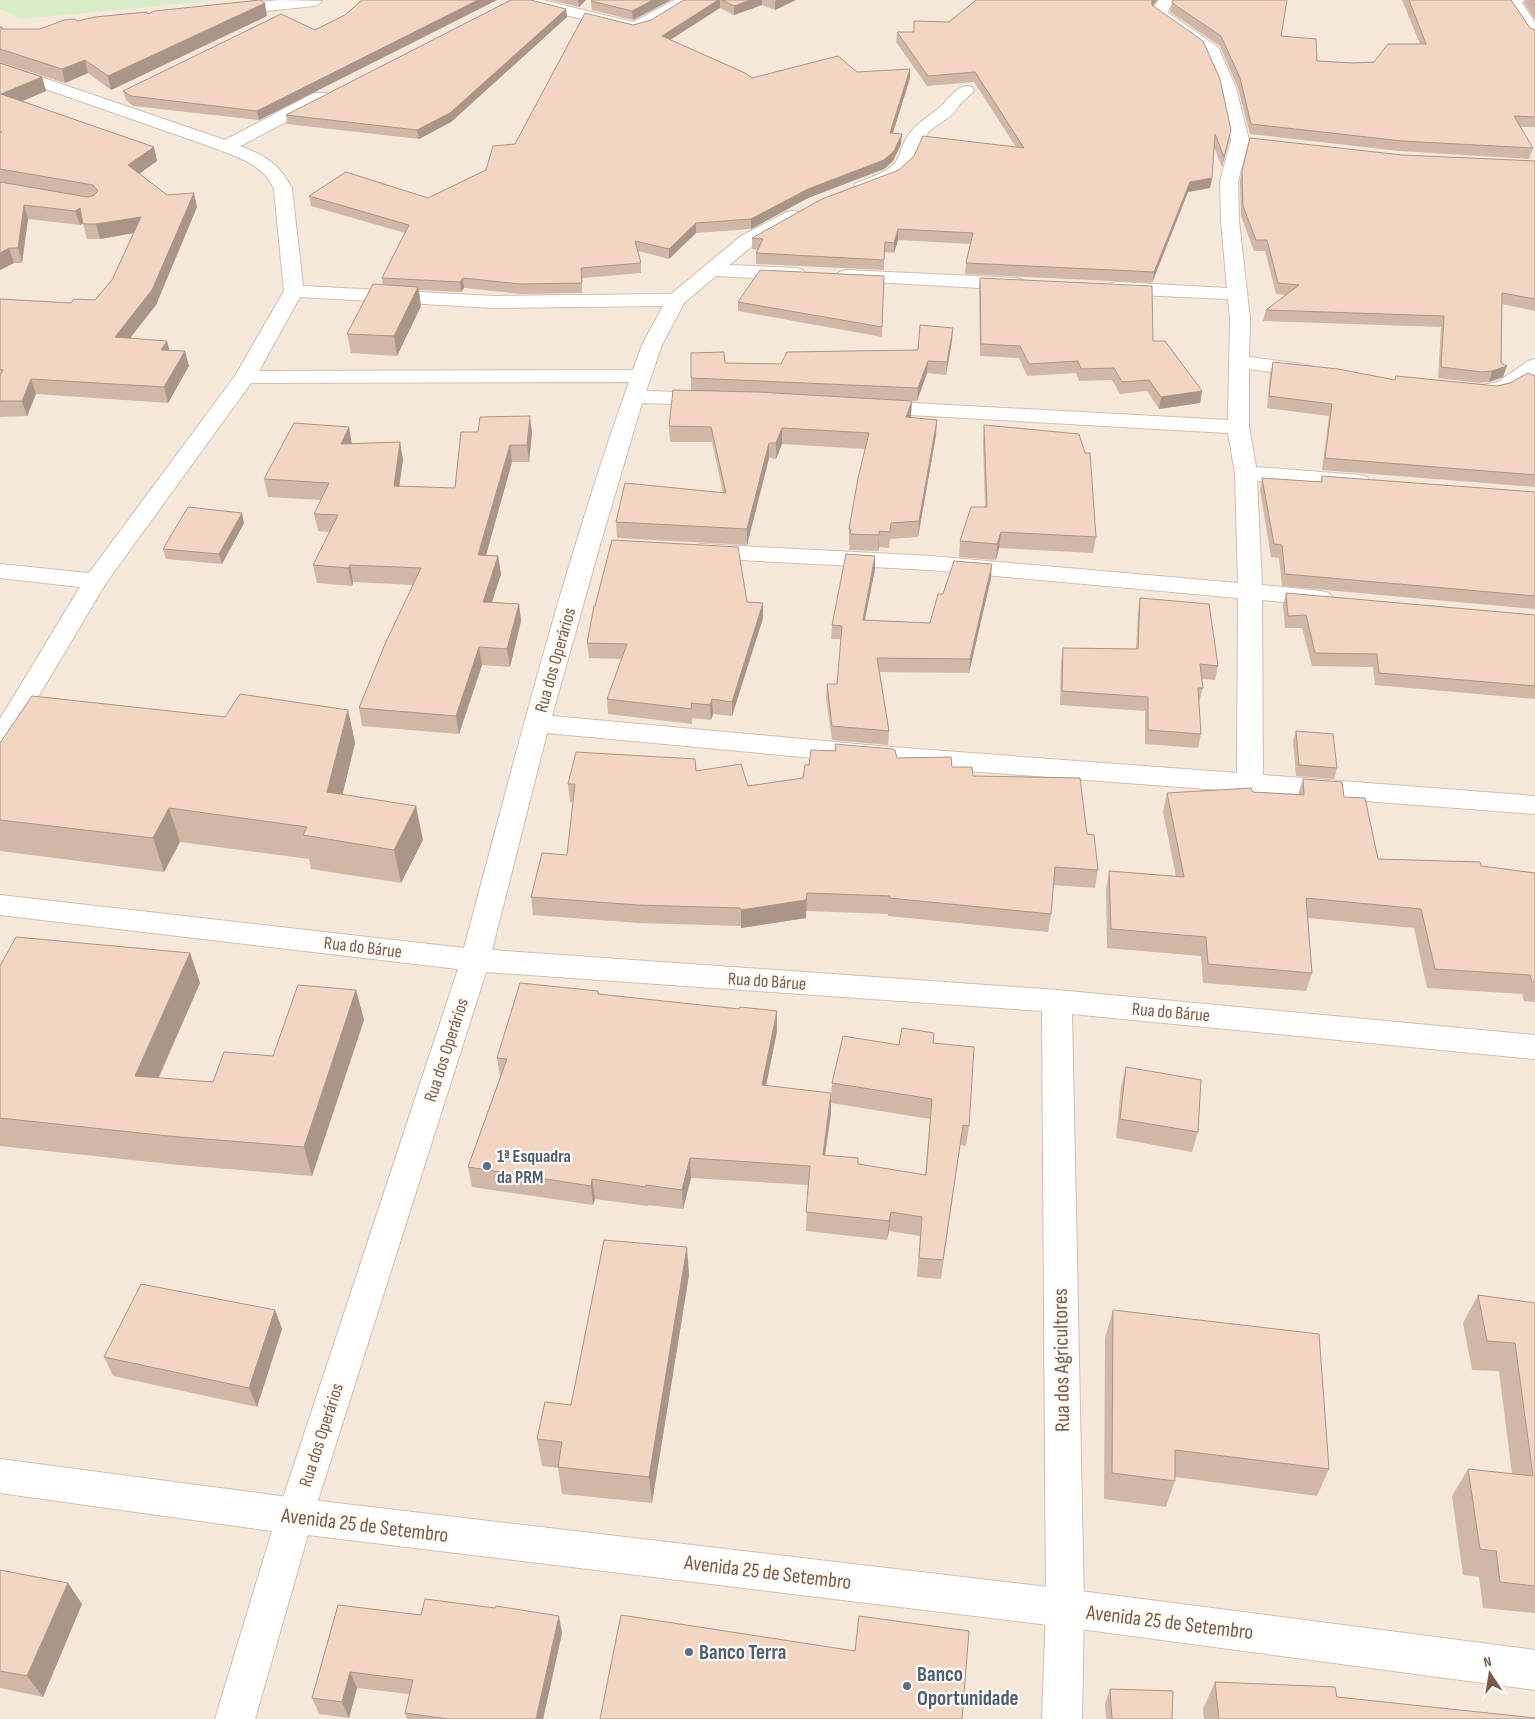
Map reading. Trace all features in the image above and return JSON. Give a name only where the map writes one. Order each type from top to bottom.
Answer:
[{"type":"street","points":[[523,0],[632,27],[644,24],[686,0]]},
{"type":"street","points":[[1167,0],[1161,8],[1160,15],[1210,46],[1249,141],[1229,182],[1230,221],[1240,319],[1238,427],[1246,473],[1250,592],[1250,782]]},
{"type":"street","points":[[1516,0],[1514,3],[1535,34]]},
{"type":"street","points":[[216,11],[315,1]]},
{"type":"street","points":[[270,22],[315,1]]},
{"type":"street","points":[[0,68],[226,146],[262,161],[278,176],[283,190],[294,291],[244,378],[94,581],[79,610],[0,740]]},
{"type":"street","points":[[843,194],[891,175],[903,165],[914,140],[924,127],[947,110],[954,100],[966,91]]},
{"type":"street","points":[[226,146],[330,92]]},
{"type":"street","points":[[102,103],[119,94]]},
{"type":"street","points":[[294,291],[495,302],[676,300],[748,240],[807,208]]},
{"type":"street","points":[[711,270],[810,275]]},
{"type":"street","points":[[830,276],[1038,285]]},
{"type":"street","points":[[1098,288],[1237,294]]},
{"type":"street","name":"Rua dos Operários","points":[[235,1719],[295,1516],[475,960],[537,723],[597,545],[637,386],[652,346],[676,300]]},
{"type":"street","points":[[1240,362],[1326,373]]},
{"type":"street","points":[[1459,389],[1494,391],[1507,387],[1523,372],[1535,365]]},
{"type":"street","points":[[244,378],[637,386],[729,400]]},
{"type":"street","points":[[856,406],[1238,427]]},
{"type":"street","points":[[1246,473],[1376,483]]},
{"type":"street","points":[[676,550],[931,563],[1338,600]]},
{"type":"street","points":[[0,571],[94,581]]},
{"type":"street","points":[[537,723],[878,755],[1535,805]]},
{"type":"street","name":"Rua do Bárue","points":[[0,905],[475,960],[1057,1001],[1535,1047]]},
{"type":"street","name":"Rua dos Agricultores","points":[[1057,1001],[1065,1608],[1062,1719]]},
{"type":"street","name":"Avenida 25 de Setembro","points":[[0,1476],[295,1516],[1065,1608],[1535,1670]]},
{"type":"shaded area","points":[[0,0],[1535,0],[1535,1719],[0,1719]]},
{"type":"green space","points":[[0,0],[221,0],[22,19],[0,9]]},
{"type":"building","points":[[260,0],[265,3],[108,76],[85,60],[62,69],[0,49],[0,27],[2,29],[40,29],[64,20],[74,19],[78,21],[95,17],[147,12],[148,14],[155,11]]},
{"type":"building","points":[[362,0],[478,0],[257,111],[131,96],[123,91],[281,14],[315,30],[345,15]]},
{"type":"building","points":[[511,0],[531,0],[566,9],[450,113],[417,130],[286,115]]},
{"type":"building","points":[[592,0],[653,0],[632,11]]},
{"type":"building","points":[[684,0],[718,0],[662,36],[745,73],[752,78],[838,56],[857,72],[910,69],[890,133],[902,134],[894,151],[884,160],[808,189],[751,219],[696,223],[669,249],[635,241],[641,263],[581,268],[582,283],[520,284],[463,278],[460,282],[382,278],[409,225],[309,196],[346,172],[428,198],[486,170],[493,146],[515,144],[585,13],[633,25],[651,20]]},
{"type":"building","points":[[722,0],[751,0],[734,6]]},
{"type":"building","points":[[976,0],[1152,0],[1152,5],[1203,41],[1220,79],[1231,130],[1224,157],[1215,134],[1212,178],[1190,182],[1154,272],[966,263],[973,233],[898,229],[894,243],[885,242],[884,260],[756,253],[763,239],[752,238],[822,199],[899,170],[914,156],[923,136],[1024,148],[975,72],[928,76],[897,32],[914,32],[914,21],[949,22]]},
{"type":"building","points":[[1173,0],[1287,0],[1281,36],[1316,39],[1317,61],[1354,63],[1374,62],[1388,44],[1426,44],[1409,0],[1511,0],[1530,28],[1535,30],[1535,117],[1514,116],[1533,148],[1402,141],[1251,124],[1240,78],[1221,36],[1172,3]]},
{"type":"building","points":[[0,63],[42,77],[1,94],[154,147],[128,165],[167,195],[194,193],[152,290],[115,337],[167,341],[161,350],[185,351],[164,387],[31,379],[22,401],[0,401],[0,376],[3,370],[0,369],[0,299],[71,303],[74,299],[95,300],[112,280],[141,217],[96,224],[83,224],[80,208],[75,211],[24,205],[18,248],[9,248],[0,253],[0,182],[87,197],[93,196],[98,191],[93,185],[0,169],[0,133],[2,132],[0,131]]},
{"type":"building","points":[[1250,138],[1402,155],[1535,161],[1535,299],[1502,293],[1501,363],[1507,366],[1482,372],[1441,367],[1444,316],[1266,310],[1299,285],[1278,283],[1267,240],[1256,240],[1243,206],[1242,171]]},
{"type":"building","points":[[760,270],[884,276],[882,327],[738,302]]},
{"type":"building","points":[[980,278],[1152,286],[1153,341],[1165,341],[1202,391],[1161,397],[1149,380],[1122,382],[1114,368],[1081,369],[1078,361],[1029,364],[1020,346],[981,344]]},
{"type":"building","points":[[373,284],[418,287],[394,336],[347,334]]},
{"type":"building","points":[[920,325],[953,328],[947,362],[928,361],[918,388],[691,378],[691,353],[724,352],[725,363],[781,364],[787,352],[918,350]]},
{"type":"building","points":[[1273,362],[1338,369],[1395,380],[1396,376],[1497,386],[1510,383],[1528,373],[1535,376],[1535,475],[1325,458],[1332,404],[1269,396]]},
{"type":"building","points":[[673,390],[758,392],[912,401],[906,417],[937,420],[919,521],[891,523],[890,532],[879,531],[879,535],[850,534],[851,529],[849,529],[858,478],[869,433],[782,428],[776,443],[769,443],[747,529],[616,522],[625,483],[726,493],[711,427],[669,426]]},
{"type":"building","points":[[530,416],[527,445],[510,445],[478,555],[498,556],[483,602],[519,604],[507,649],[479,647],[456,716],[359,708],[385,644],[421,568],[350,565],[348,568],[313,565],[338,515],[314,514],[329,483],[264,479],[294,423],[349,427],[341,444],[400,442],[394,486],[455,488],[461,432],[478,432],[480,417]]},
{"type":"building","points":[[984,425],[1079,434],[1085,453],[1090,453],[1096,537],[1001,532],[997,544],[960,541],[971,507],[987,507]]},
{"type":"building","points":[[1322,476],[1535,492],[1535,596],[1285,574],[1282,545],[1274,544],[1262,478],[1322,482]]},
{"type":"building","points":[[188,507],[242,513],[219,554],[163,549]]},
{"type":"building","points":[[612,540],[738,547],[747,602],[763,603],[732,702],[712,699],[710,705],[691,703],[692,709],[607,699],[627,644],[587,643],[594,606]]},
{"type":"building","points":[[846,554],[875,556],[863,620],[930,623],[938,594],[943,594],[954,561],[992,564],[970,659],[877,658],[889,731],[832,726],[827,684],[837,684],[842,626],[832,625]]},
{"type":"building","points":[[1286,593],[1535,615],[1535,686],[1379,673],[1377,654],[1315,653],[1306,615],[1288,616]]},
{"type":"building","points":[[1140,598],[1209,604],[1218,666],[1200,664],[1203,688],[1198,688],[1201,734],[1148,730],[1148,697],[1062,691],[1063,648],[1138,649]]},
{"type":"building","points":[[240,694],[348,710],[327,792],[416,806],[394,850],[303,835],[307,827],[169,808],[153,838],[0,820],[0,743],[32,696],[225,717]]},
{"type":"building","points":[[1296,731],[1333,734],[1337,768],[1299,765]]},
{"type":"building","points":[[835,744],[893,749],[897,758],[951,757],[952,767],[972,767],[973,776],[1080,778],[1087,834],[1094,835],[1098,870],[1055,867],[1051,914],[889,898],[890,896],[807,893],[806,900],[741,910],[740,908],[637,905],[531,897],[542,853],[567,855],[575,784],[568,784],[576,752],[695,759],[696,771],[741,764],[748,786],[803,778],[805,765],[809,765],[811,750],[836,751]]},
{"type":"building","points":[[1303,779],[1342,782],[1344,797],[1365,798],[1378,859],[1480,862],[1481,866],[1535,873],[1535,982],[1532,982],[1530,975],[1435,969],[1421,909],[1306,898],[1312,973],[1208,964],[1206,937],[1111,929],[1109,871],[1184,877],[1167,793],[1251,788],[1253,792],[1304,795]]},
{"type":"building","points":[[16,937],[190,953],[135,1076],[213,1082],[224,1052],[273,1056],[298,985],[356,990],[304,1147],[168,1136],[0,1118],[0,966]]},
{"type":"building","points":[[520,983],[598,991],[598,994],[739,1009],[740,1007],[777,1011],[762,1085],[831,1093],[823,1155],[858,1158],[858,1164],[926,1175],[932,1099],[832,1083],[843,1036],[899,1045],[902,1028],[934,1033],[933,1043],[974,1047],[969,1126],[963,1125],[943,1260],[919,1258],[922,1217],[891,1212],[889,1221],[806,1212],[810,1166],[690,1158],[682,1190],[592,1179],[591,1186],[468,1167],[507,1059],[497,1058]]},
{"type":"building","points":[[1126,1067],[1201,1080],[1198,1132],[1120,1119]]},
{"type":"building","points":[[604,1240],[687,1247],[649,1477],[558,1467],[562,1442],[537,1439],[545,1402],[571,1405]]},
{"type":"building","points":[[141,1284],[275,1310],[249,1388],[104,1357]]},
{"type":"building","points":[[1478,1295],[1535,1303],[1535,1586],[1500,1582],[1496,1551],[1480,1549],[1468,1469],[1533,1476],[1515,1343],[1487,1341]]},
{"type":"building","points":[[1113,1310],[1319,1334],[1329,1469],[1175,1450],[1175,1481],[1112,1473]]},
{"type":"building","points":[[0,1570],[68,1583],[27,1676],[0,1671]]},
{"type":"building","points":[[425,1599],[495,1608],[496,1606],[559,1616],[536,1719],[448,1719],[405,1713],[413,1680],[350,1672],[342,1702],[312,1698],[338,1605],[421,1615]]},
{"type":"building","points":[[621,1615],[855,1651],[859,1616],[969,1631],[962,1719],[600,1719]]},
{"type":"building","points":[[1215,1682],[1335,1687],[1337,1697],[1535,1719],[1219,1719]]},
{"type":"building","points":[[1110,1689],[1173,1691],[1172,1719],[1112,1719]]},
{"type":"place","name":"1ª Esquadra da PRM","points":[[487,1166]]},
{"type":"place","name":"Banco Terra","points":[[689,1652]]},
{"type":"place","name":"Banco Oportunidade","points":[[907,1686]]}]
